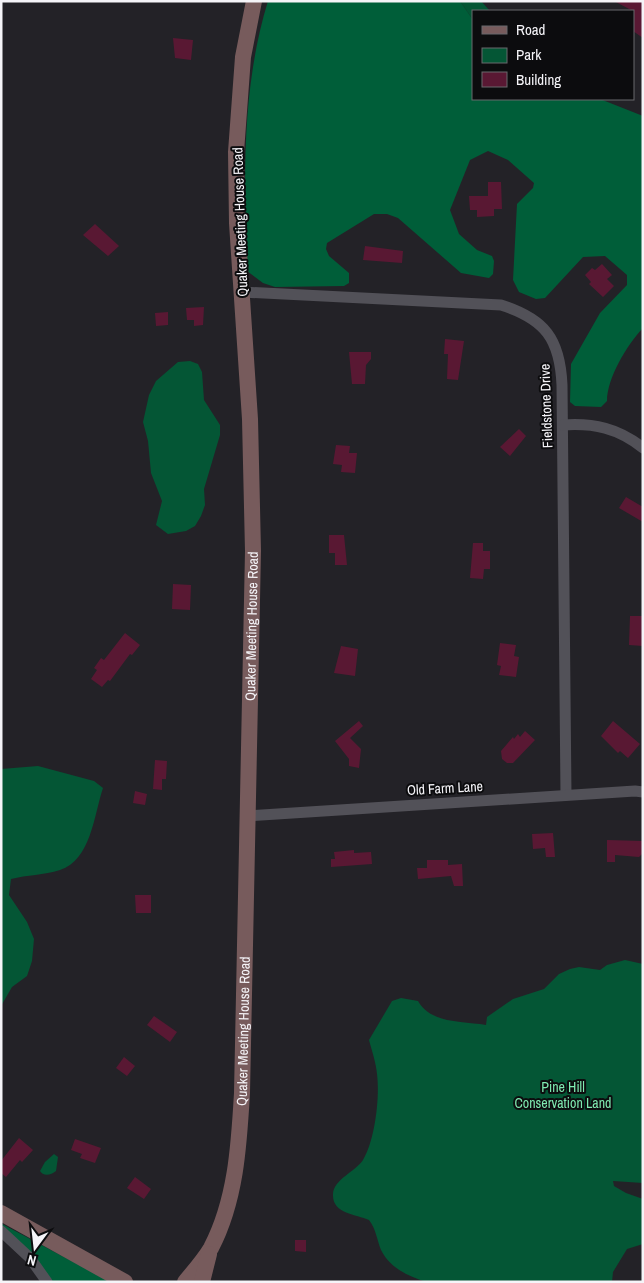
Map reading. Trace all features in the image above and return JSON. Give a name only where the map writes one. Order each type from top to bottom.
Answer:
[{"type":"main road","name":"Quaker Meeting House Road","points":[[202,1282],[210,1250],[230,1194],[240,1127],[244,1061],[253,523],[250,419],[236,152],[243,57],[254,1]]},
{"type":"main road","points":[[1,1214],[125,1282]]},
{"type":"main road","name":"Quaker Meeting House Road","points":[[185,1282],[210,1250]]},
{"type":"street","name":"Fieldstone Drive","points":[[242,292],[500,305],[519,311],[535,320],[546,330],[557,346],[561,362],[563,425],[566,795]]},
{"type":"street","points":[[563,425],[581,424],[606,428],[622,434],[643,448]]},
{"type":"street","name":"Old Farm Lane","points":[[248,816],[566,795],[643,792]]},
{"type":"street","points":[[1,1231],[30,1258],[47,1282]]},
{"type":"green space","points":[[268,1],[460,1],[472,19],[472,100],[603,100],[643,116],[643,328],[619,362],[610,382],[607,401],[601,407],[575,406],[570,402],[571,364],[600,313],[627,285],[627,275],[605,256],[583,257],[545,298],[536,299],[519,292],[513,280],[517,204],[533,188],[534,183],[508,160],[488,151],[470,160],[450,210],[459,234],[477,250],[492,256],[494,261],[493,274],[489,278],[461,273],[398,218],[387,214],[374,214],[327,243],[326,249],[329,256],[349,273],[349,283],[344,286],[275,287],[263,283],[247,271],[246,135],[253,68],[259,34]]},
{"type":"green space","points":[[460,1],[481,1],[489,10],[472,10],[472,19]]},
{"type":"green space","points":[[190,361],[198,364],[202,372],[204,400],[220,425],[220,435],[204,489],[205,505],[201,516],[195,526],[186,531],[168,534],[156,525],[162,501],[151,473],[148,441],[143,422],[149,395],[156,381],[178,362]]},
{"type":"green space","points":[[38,766],[94,781],[103,788],[90,835],[79,857],[70,865],[60,870],[11,879],[9,895],[27,922],[34,939],[32,961],[27,976],[12,987],[1,1006],[1,769]]},
{"type":"green space","name":"Pine Hill Conservation Land","points":[[625,960],[643,964],[643,1183],[613,1181],[614,1186],[643,1199],[643,1244],[627,1249],[613,1272],[612,1282],[426,1282],[406,1274],[394,1266],[381,1250],[369,1220],[346,1212],[336,1206],[333,1194],[337,1184],[363,1160],[371,1141],[376,1118],[378,1083],[376,1066],[369,1040],[392,1001],[401,998],[418,1001],[431,1014],[439,1018],[486,1025],[487,1017],[513,999],[544,989],[559,974],[579,967],[600,970],[607,965]]},
{"type":"green space","points":[[54,1154],[58,1157],[56,1171],[46,1175],[43,1174],[40,1171],[45,1162]]},
{"type":"green space","points":[[2,1224],[111,1282],[52,1282]]},
{"type":"building","points":[[614,1],[643,1],[643,38],[634,32],[634,10]]},
{"type":"building","points":[[173,38],[193,40],[191,60],[175,58]]},
{"type":"building","points":[[488,182],[501,182],[502,209],[494,209],[494,216],[477,217],[477,210],[470,210],[469,196],[488,196]]},
{"type":"building","points":[[95,224],[119,246],[108,256],[83,235]]},
{"type":"building","points":[[365,246],[403,251],[402,263],[363,260]]},
{"type":"building","points":[[602,264],[612,275],[607,279],[614,286],[603,297],[589,284],[591,282],[585,275],[592,268],[595,270]]},
{"type":"building","points":[[204,307],[203,325],[194,326],[194,320],[187,320],[186,308]]},
{"type":"building","points":[[168,312],[168,325],[156,326],[155,313]]},
{"type":"building","points":[[445,339],[464,341],[458,380],[447,379],[448,354],[444,354]]},
{"type":"building","points":[[349,352],[371,352],[371,359],[366,365],[365,384],[352,384]]},
{"type":"building","points":[[519,429],[526,436],[510,456],[500,447]]},
{"type":"building","points":[[336,445],[350,446],[349,453],[357,453],[355,473],[341,472],[342,465],[333,464]]},
{"type":"building","points":[[626,497],[643,507],[643,522],[619,508]]},
{"type":"building","points":[[329,535],[344,535],[347,565],[335,565],[335,553],[329,553]]},
{"type":"building","points":[[473,543],[483,543],[483,551],[490,551],[490,569],[484,569],[483,579],[470,578]]},
{"type":"building","points":[[173,584],[191,585],[190,610],[172,609]]},
{"type":"building","points":[[630,616],[643,616],[643,646],[629,645]]},
{"type":"building","points":[[125,633],[140,645],[132,655],[130,654],[110,681],[108,680],[102,687],[91,679],[97,670],[94,668],[101,658],[104,660]]},
{"type":"building","points":[[500,643],[516,645],[514,656],[519,657],[516,677],[499,675],[501,666],[497,665]]},
{"type":"building","points":[[341,646],[358,649],[355,676],[334,673]]},
{"type":"building","points":[[359,721],[363,726],[350,738],[361,749],[359,768],[349,766],[349,759],[335,741]]},
{"type":"building","points":[[613,721],[640,744],[628,758],[620,751],[618,753],[601,736]]},
{"type":"building","points":[[525,731],[535,740],[513,763],[507,763],[502,759],[501,751],[513,737],[514,739],[518,734],[520,737]]},
{"type":"building","points":[[155,760],[167,761],[166,779],[162,779],[162,790],[153,789]]},
{"type":"building","points":[[135,791],[147,794],[145,805],[133,803]]},
{"type":"building","points":[[553,833],[555,857],[546,857],[545,848],[533,849],[532,834]]},
{"type":"building","points":[[607,840],[643,841],[643,853],[639,857],[615,855],[615,862],[607,862]]},
{"type":"building","points":[[354,850],[354,853],[371,852],[372,864],[331,867],[331,859],[335,859],[334,852]]},
{"type":"building","points":[[427,860],[448,860],[448,865],[462,864],[463,886],[454,886],[451,876],[418,879],[417,868],[427,868]]},
{"type":"building","points":[[135,895],[151,895],[151,913],[136,913]]},
{"type":"building","points":[[154,1016],[177,1032],[170,1042],[147,1025]]},
{"type":"building","points":[[124,1057],[135,1066],[127,1076],[116,1068]]},
{"type":"building","points":[[19,1138],[33,1150],[22,1162],[20,1160],[6,1177],[1,1173],[1,1161]]},
{"type":"building","points":[[75,1139],[101,1148],[95,1163],[80,1158],[82,1154],[71,1150]]},
{"type":"building","points":[[135,1177],[151,1189],[144,1199],[127,1188]]},
{"type":"building","points":[[295,1240],[306,1240],[306,1252],[295,1251]]}]
